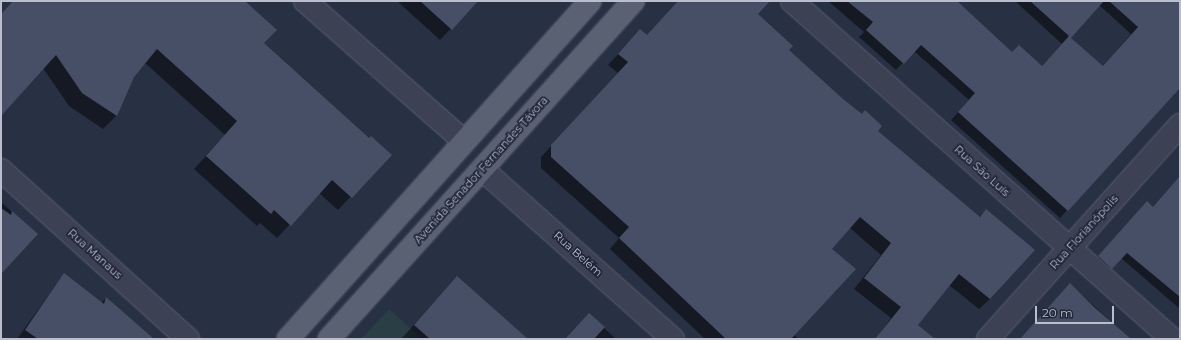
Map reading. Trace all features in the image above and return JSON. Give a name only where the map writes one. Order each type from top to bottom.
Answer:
[{"type":"main road","points":[[288,339],[590,1]]},
{"type":"main road","name":"Avenida Senador Fernandes Távora","points":[[329,339],[633,1]]},
{"type":"street","points":[[305,1],[464,141]]},
{"type":"street","name":"Rua São Luís","points":[[792,1],[1069,249],[1172,339]]},
{"type":"street","name":"Rua Florianópolis","points":[[988,339],[1180,125]]},
{"type":"street","name":"Rua Belém","points":[[482,169],[673,339]]},
{"type":"street","name":"Rua Manaus","points":[[1,170],[188,339]]},
{"type":"shaded area","points":[[389,309],[422,339],[361,339]]},
{"type":"building","points":[[13,1],[245,1],[277,30],[264,43],[369,138],[371,136],[392,155],[352,198],[332,180],[291,226],[274,210],[271,214],[206,156],[237,121],[157,49],[134,77],[117,116],[82,93],[56,55],[1,116],[1,14]]},
{"type":"building","points":[[420,1],[478,1],[452,30]]},
{"type":"building","points":[[678,1],[770,1],[758,14],[793,46],[789,50],[843,99],[862,114],[865,110],[882,126],[878,131],[980,217],[986,209],[1035,250],[990,299],[959,274],[918,325],[935,339],[875,339],[901,307],[864,278],[891,243],[860,217],[832,249],[856,269],[791,339],[726,339],[619,238],[629,227],[551,157],[551,145],[628,62],[618,54],[640,29],[647,35]]},
{"type":"building","points":[[847,1],[957,1],[1012,52],[1019,45],[1042,66],[1069,36],[1030,1],[1104,1],[1071,38],[1103,66],[1138,27],[1109,1],[1180,1],[1180,88],[1068,211],[958,112],[975,93],[921,45],[904,64],[866,30],[873,22]]},
{"type":"building","points":[[1180,176],[1180,297],[1127,253],[1112,269],[1098,256],[1147,201],[1153,207]]},
{"type":"building","points":[[1,208],[11,215],[12,211],[38,234],[1,274]]},
{"type":"building","points":[[64,273],[104,304],[106,297],[154,339],[38,339],[25,330]]},
{"type":"building","points":[[457,276],[528,339],[430,339],[414,325]]},
{"type":"building","points":[[1070,283],[1094,307],[1131,339],[1020,339]]},
{"type":"building","points":[[589,313],[605,327],[594,339],[565,339]]}]
